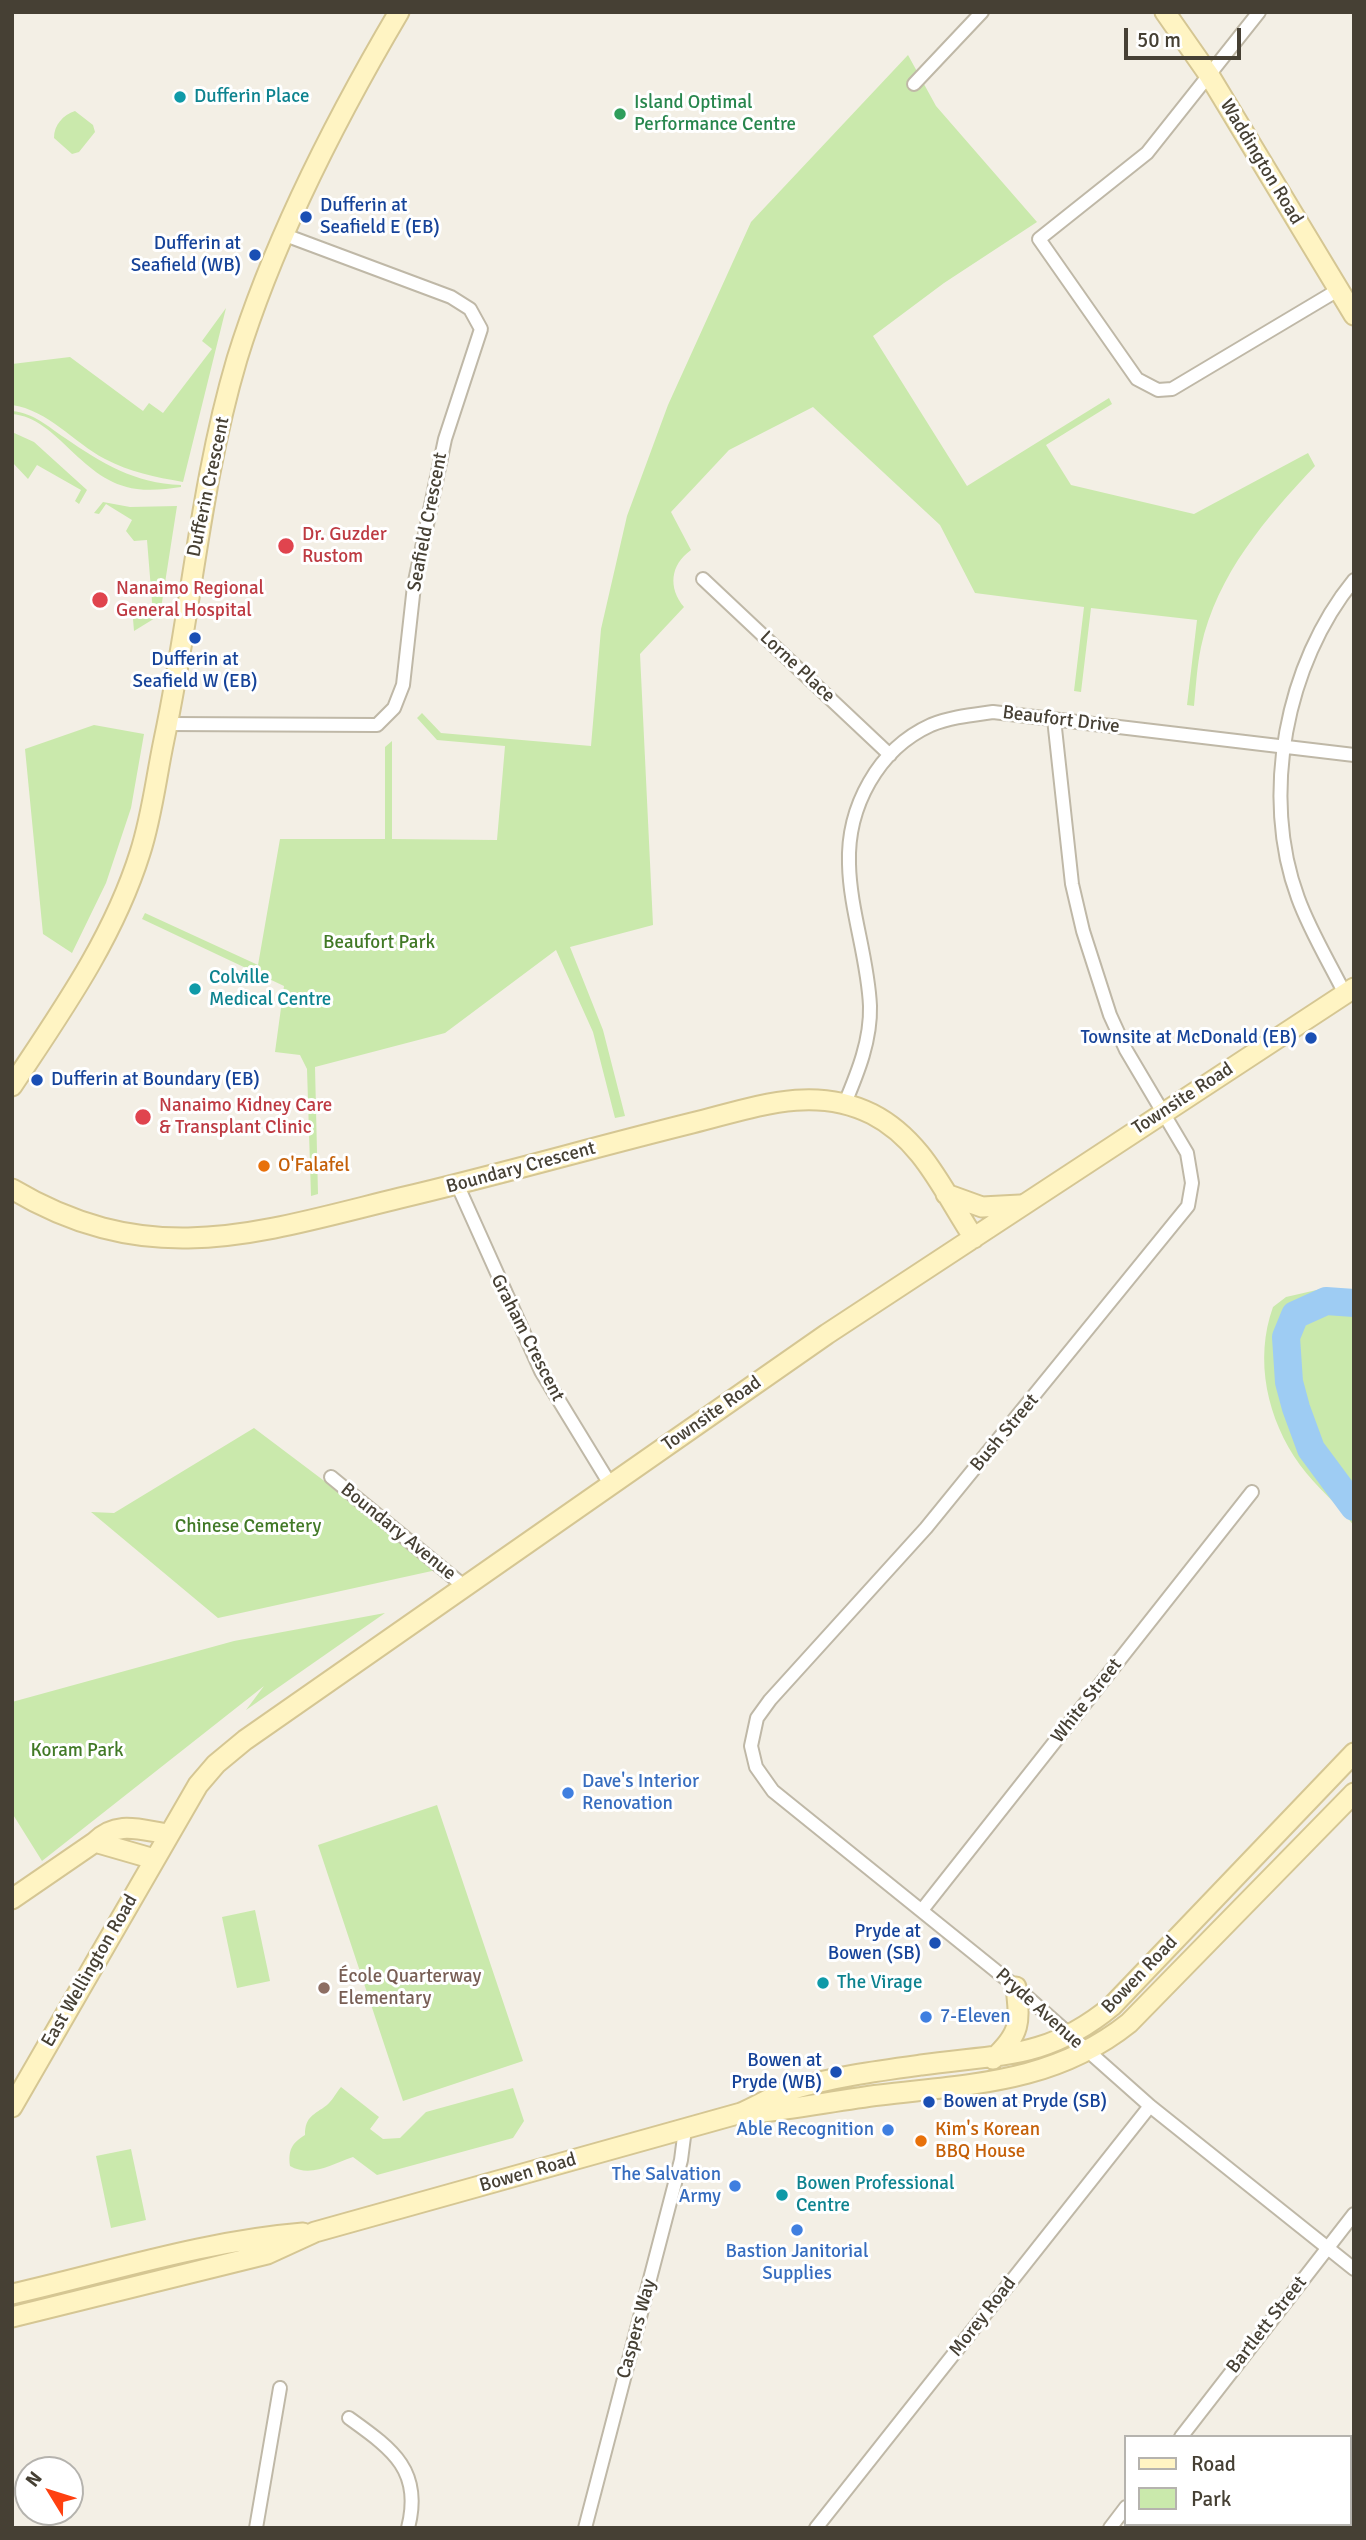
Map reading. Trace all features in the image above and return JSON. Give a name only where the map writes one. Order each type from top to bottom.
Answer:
[{"type":"street","name":"Dufferin Crescent","points":[[12,1086],[84,977],[114,920],[143,843],[168,724],[202,500],[238,358],[285,234],[355,88],[399,12]]},
{"type":"street","points":[[914,84],[982,12]]},
{"type":"street","name":"Waddington Road","points":[[1165,12],[1209,75],[1354,315]]},
{"type":"street","points":[[1259,12],[1147,153],[1039,239],[1137,379],[1158,390],[1172,389],[1338,290]]},
{"type":"street","name":"Seafield Crescent","points":[[168,724],[377,725],[394,708],[403,685],[414,586],[442,453],[481,329],[470,309],[451,297],[285,234]]},
{"type":"street","name":"Lorne Place","points":[[703,579],[890,755]]},
{"type":"street","points":[[1349,991],[1298,897],[1283,831],[1281,780],[1284,747],[1312,649],[1354,580]]},
{"type":"street","name":"Beaufort Drive","points":[[845,1103],[864,1052],[870,1006],[850,878],[850,839],[863,793],[890,755],[931,726],[957,717],[993,712],[1354,755]]},
{"type":"street","name":"Bush Street","points":[[752,1733],[770,1700],[926,1528],[1181,1218],[1191,1195],[1189,1161],[1110,1015],[1086,944],[1072,884],[1054,719]]},
{"type":"street","name":"Townsite Road","points":[[168,1834],[198,1784],[216,1764],[245,1740],[827,1334],[1161,1112],[1349,991]]},
{"type":"street","name":"Boundary Crescent","points":[[12,1189],[59,1214],[122,1233],[203,1239],[259,1233],[787,1100],[809,1098],[845,1103],[893,1126],[910,1141],[974,1238]]},
{"type":"street","name":"Graham Crescent","points":[[457,1185],[541,1371],[610,1484]]},
{"type":"street","points":[[946,1194],[982,1207],[1023,1205]]},
{"type":"street","name":"Boundary Avenue","points":[[331,1477],[465,1587]]},
{"type":"street","name":"White Street","points":[[922,1910],[1252,1492]]},
{"type":"street","name":"Pryde Avenue","points":[[752,1733],[751,1746],[756,1767],[773,1791],[1016,1987],[1150,2106],[1354,2269]]},
{"type":"street","name":"Bowen Road","points":[[12,2317],[267,2254],[315,2232],[741,2113],[787,2091],[824,2081],[925,2064],[993,2059],[1032,2050],[1097,2018],[1127,1991],[1211,1899],[1354,1754]]},
{"type":"street","name":"Bowen Road","points":[[741,2113],[794,2109],[843,2100],[1008,2080],[1056,2065],[1086,2051],[1129,2023],[1354,1793]]},
{"type":"street","points":[[12,1899],[95,1842],[106,1831],[122,1827],[168,1834]]},
{"type":"street","name":"East Wellington Road","points":[[12,2107],[168,1834]]},
{"type":"street","points":[[95,1842],[154,1859]]},
{"type":"street","points":[[993,2059],[1010,2043],[1018,2028],[1016,1987]]},
{"type":"street","name":"Morey Road","points":[[816,2528],[1150,2106]]},
{"type":"street","name":"Caspers Way","points":[[585,2528],[681,2160],[685,2129]]},
{"type":"street","name":"Bartlett Street","points":[[1183,2435],[1354,2214]]},
{"type":"street","name":"Bowen Road","points":[[12,2294],[106,2269],[265,2236],[315,2232]]},
{"type":"street","points":[[256,2528],[279,2388]]},
{"type":"street","points":[[349,2418],[382,2441],[409,2473],[413,2492],[408,2528]]},
{"type":"street","points":[[1110,2528],[1124,2510]]},
{"type":"green space","name":"Beaufort Park","points":[[908,55],[936,106],[1037,222],[944,283],[873,336],[967,486],[1109,398],[1112,404],[1046,445],[1071,485],[1194,514],[1308,453],[1315,466],[1262,527],[1231,571],[1208,620],[1201,647],[1194,706],[1187,705],[1197,620],[1091,608],[1081,692],[1074,691],[1084,607],[975,593],[940,525],[813,407],[729,450],[671,512],[691,550],[679,563],[674,577],[675,592],[684,607],[640,654],[653,925],[570,947],[603,1030],[625,1116],[615,1118],[593,1032],[556,950],[445,1033],[315,1067],[318,1194],[311,1196],[307,1069],[300,1055],[275,1052],[284,986],[142,919],[145,913],[258,965],[280,839],[385,839],[385,747],[392,741],[392,839],[497,840],[505,746],[437,740],[417,718],[422,713],[441,733],[591,746],[601,629],[627,516],[668,405],[751,222]]},
{"type":"green space","points":[[75,111],[93,125],[95,132],[79,152],[72,154],[54,138],[60,121]]},
{"type":"green space","points":[[226,308],[183,482],[143,474],[114,464],[37,413],[12,405],[12,364],[70,357],[143,411],[149,403],[163,413],[212,349],[202,341]]},
{"type":"green space","points":[[12,411],[34,417],[120,471],[181,487],[143,490],[117,484],[100,475],[43,426],[29,418],[12,414]]},
{"type":"green space","points":[[12,432],[34,442],[87,490],[79,504],[75,501],[81,490],[37,465],[28,479],[12,462]]},
{"type":"green space","points":[[103,502],[130,507],[177,506],[160,615],[134,631],[133,619],[153,614],[147,540],[134,541],[126,531],[132,520],[106,504],[99,514],[94,513]]},
{"type":"green space","points":[[94,725],[144,734],[131,808],[106,883],[72,953],[43,934],[25,749]]},
{"type":"green space","points":[[1321,1289],[1354,1292],[1354,1526],[1306,1473],[1289,1447],[1272,1409],[1264,1368],[1267,1327],[1273,1307],[1286,1297]]},
{"type":"green space","name":"Chinese Cemetery","points":[[254,1428],[441,1569],[218,1618],[91,1512],[114,1513]]},
{"type":"green space","name":"Koram Park","points":[[385,1613],[246,1710],[264,1686],[42,1861],[12,1813],[12,1702],[234,1641]]},
{"type":"green space","points":[[437,1805],[523,2061],[403,2101],[318,1845]]},
{"type":"green space","points":[[255,1910],[270,1981],[237,1988],[222,1917]]},
{"type":"green space","points":[[341,2087],[379,2117],[370,2129],[383,2139],[400,2138],[426,2112],[513,2088],[524,2121],[513,2138],[377,2175],[353,2157],[314,2170],[306,2171],[290,2166],[292,2148],[305,2135],[309,2120],[329,2103]]},
{"type":"green space","points":[[131,2149],[146,2220],[111,2228],[96,2156]]},
{"type":"waterway","points":[[1354,1303],[1326,1301],[1295,1315],[1286,1337],[1289,1382],[1311,1449],[1354,1507]]},
{"type":"place","name":"Dufferin Place","points":[[180,97]]},
{"type":"place","name":"Island Optimal Performance Centre","points":[[620,114]]},
{"type":"place","name":"Dufferin at Seafield E (EB)","points":[[306,217]]},
{"type":"place","name":"Dufferin at Seafield (WB)","points":[[255,255]]},
{"type":"place","name":"Dr. Guzder Rustom","points":[[286,546]]},
{"type":"place","name":"Nanaimo Regional General Hospital","points":[[100,600]]},
{"type":"place","name":"Dufferin at Seafield W (EB)","points":[[195,638]]},
{"type":"place","name":"Colville Medical Centre","points":[[195,989]]},
{"type":"place","name":"Townsite at McDonald (EB)","points":[[1311,1038]]},
{"type":"place","name":"Dufferin at Boundary (EB)","points":[[37,1080]]},
{"type":"place","name":"Nanaimo Kidney Care & Transplant Clinic","points":[[143,1117]]},
{"type":"place","name":"O'Falafel","points":[[264,1166]]},
{"type":"place","name":"Dave's Interior Renovation","points":[[568,1793]]},
{"type":"place","name":"Pryde at Bowen (SB)","points":[[935,1943]]},
{"type":"place","name":"The Virage","points":[[823,1983]]},
{"type":"place","name":"École Quarterway Elementary","points":[[324,1988]]},
{"type":"place","name":"7-Eleven","points":[[926,2017]]},
{"type":"place","name":"Bowen at Pryde (WB)","points":[[836,2072]]},
{"type":"place","name":"Bowen at Pryde (SB)","points":[[929,2102]]},
{"type":"place","name":"Able Recognition","points":[[888,2130]]},
{"type":"place","name":"Kim's Korean BBQ House","points":[[921,2141]]},
{"type":"place","name":"The Salvation Army","points":[[735,2186]]},
{"type":"place","name":"Bowen Professional Centre","points":[[782,2195]]},
{"type":"place","name":"Bastion Janitorial Supplies","points":[[797,2230]]}]
